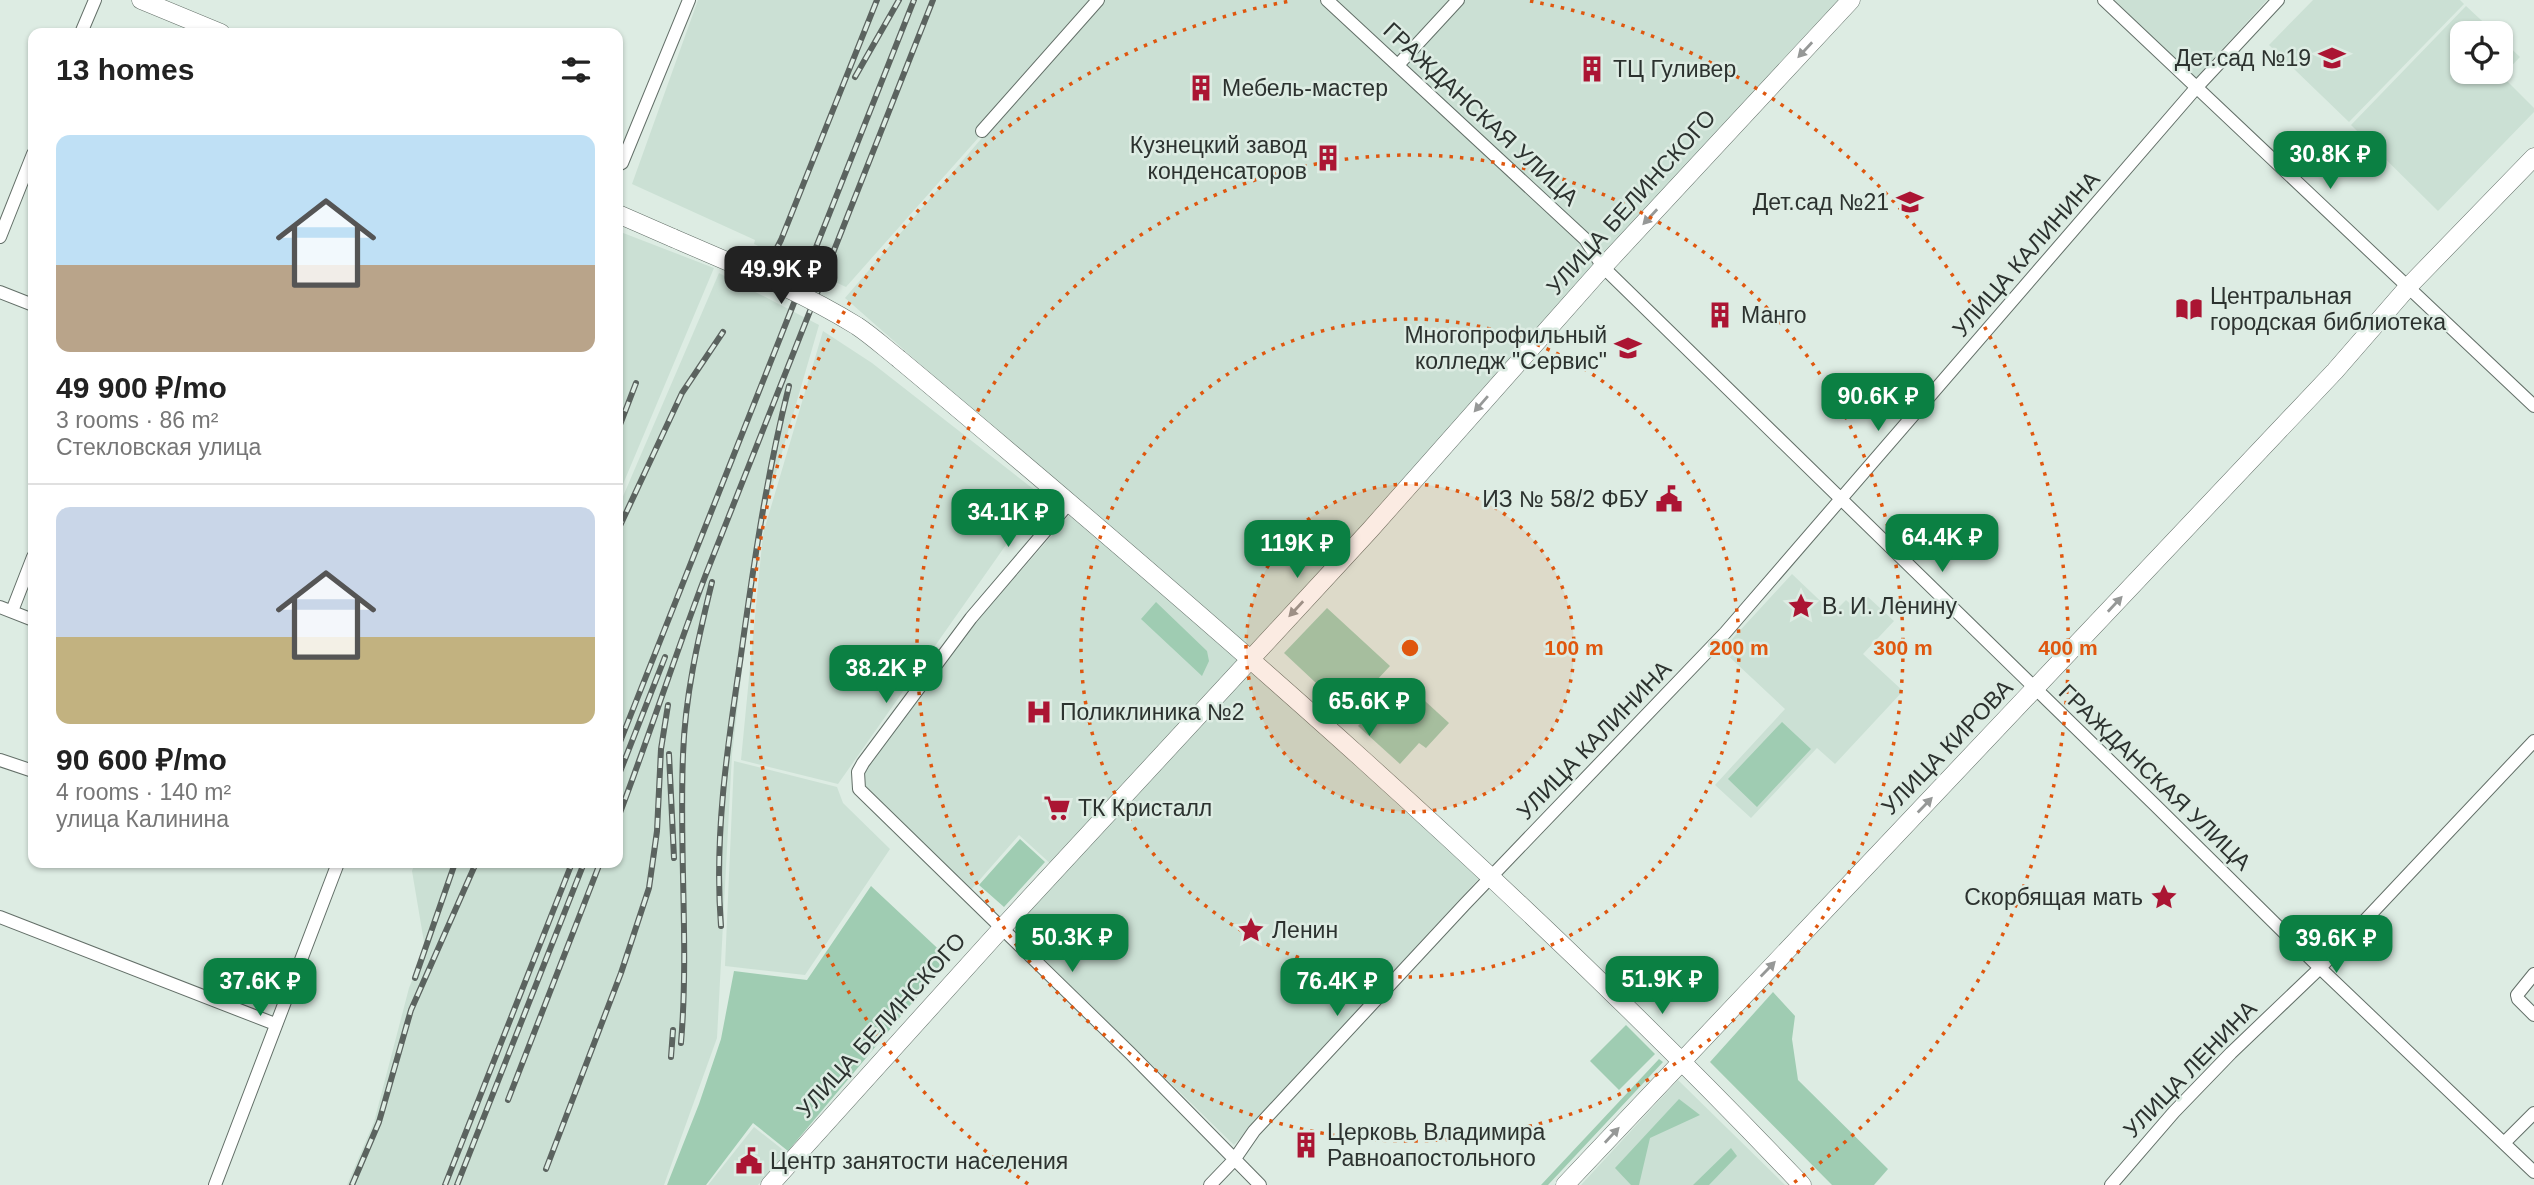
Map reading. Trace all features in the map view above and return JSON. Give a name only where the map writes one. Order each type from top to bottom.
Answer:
[{"type":"street","points":[[84,28],[95,0]]},
{"type":"street","points":[[141,0],[209,28]]},
{"type":"street","points":[[623,161],[689,0]]},
{"type":"street","points":[[982,131],[1098,0]]},
{"type":"street","name":"ГРАЖДАНСКАЯ УЛИЦА","points":[[1327,0],[1585,239],[1603,267],[2320,968],[2534,1172]]},
{"type":"street","points":[[1398,65],[1458,0]]},
{"type":"street","name":"УЛИЦА БЕЛИНСКОГО","points":[[770,1185],[1002,928],[1370,530],[1603,267],[1851,0]]},
{"type":"street","points":[[2104,0],[2534,406]]},
{"type":"street","name":"УЛИЦА КАЛИНИНА","points":[[1210,1185],[1234,1160],[1254,1131],[1490,877],[1725,633],[2196,88],[2277,0]]},
{"type":"street","name":"УЛИЦА КИРОВА","points":[[1566,1185],[2335,371],[2408,287],[2534,157]]},
{"type":"street","points":[[0,237],[28,167]]},
{"type":"street","points":[[623,216],[784,286],[859,328],[899,359],[1070,502],[1397,789],[1682,1061],[1802,1185]]},
{"type":"street","points":[[0,292],[28,303]]},
{"type":"street","points":[[1070,502],[971,618],[863,763],[858,772],[859,789],[1130,1053],[1260,1185]]},
{"type":"street","points":[[28,567],[6,609],[28,618]]},
{"type":"street","name":"УЛИЦА ЛЕНИНА","points":[[2111,1185],[2174,1112],[2231,1052],[2320,968],[2534,741]]},
{"type":"street","points":[[0,760],[28,769]]},
{"type":"street","points":[[215,1185],[336,868]]},
{"type":"street","points":[[0,917],[275,1024]]},
{"type":"street","points":[[2534,974],[2517,995],[2534,1015]]},
{"type":"street","points":[[2504,1143],[2534,1113]]},
{"type":"shaded area","points":[[698,0],[1848,0],[1249,653],[845,298],[1088,14],[846,287],[754,244],[755,240],[632,184]]},
{"type":"shaded area","points":[[2114,0],[2267,0],[2195,79]]},
{"type":"shaded area","points":[[2313,0],[2460,0],[2464,4],[2349,122],[2269,45]]},
{"type":"shaded area","points":[[2466,6],[2482,21],[2452,21]]},
{"type":"shaded area","points":[[2450,23],[2450,84],[2510,84],[2534,108],[2534,112],[2438,211],[2351,125]]},
{"type":"shaded area","points":[[2513,50],[2520,57],[2513,64]]},
{"type":"shaded area","points":[[623,233],[714,268],[623,484]]},
{"type":"shaded area","points":[[719,273],[819,325],[758,535],[732,754],[717,1038],[664,1185],[347,1185],[374,1122],[409,988],[425,948],[413,868],[623,868],[623,496]]},
{"type":"shaded area","points":[[823,331],[872,363],[1041,495],[838,784],[741,760],[763,534]]},
{"type":"shaded area","points":[[1073,511],[1244,661],[1053,866],[1019,835],[969,892],[865,791],[862,777],[865,767],[978,620]]},
{"type":"shaded area","points":[[1792,574],[1833,613],[1846,600],[1856,609],[1868,597],[1894,621],[1863,654],[1903,691],[1835,764],[1817,748],[1751,818],[1715,785],[1785,709],[1722,650]]},
{"type":"shaded area","points":[[1251,668],[1481,876],[1234,1145],[1024,940],[1015,925]]},
{"type":"shaded area","points":[[734,761],[837,787],[843,803],[890,849],[805,975],[725,966]]},
{"type":"shaded area","points":[[1678,1080],[1785,1185],[1581,1185]]},
{"type":"shaded area","points":[[754,1127],[787,1153],[758,1185],[708,1185]]},
{"type":"green space","points":[[1156,602],[1207,651],[1209,661],[1202,676],[1141,619]]},
{"type":"green space","points":[[1327,608],[1390,666],[1347,712],[1284,653]]},
{"type":"green space","points":[[1401,679],[1449,723],[1426,748],[1419,743],[1400,764],[1358,726]]},
{"type":"green space","points":[[1782,722],[1811,749],[1757,807],[1728,779]]},
{"type":"green space","points":[[1020,839],[1045,862],[1004,907],[979,885]]},
{"type":"green space","points":[[871,886],[949,959],[788,1151],[753,1123],[706,1185],[667,1185],[721,1039],[734,971],[807,980]]},
{"type":"green space","points":[[1773,992],[1795,1016],[1792,1039],[1798,1080],[1888,1169],[1874,1185],[1832,1185],[1710,1062]]},
{"type":"green space","points":[[1626,1025],[1655,1054],[1619,1090],[1590,1061]]},
{"type":"green space","points":[[1659,1059],[1663,1062],[1548,1185],[1541,1185]]},
{"type":"green space","points":[[1679,1099],[1700,1115],[1650,1138],[1639,1185],[1631,1185],[1615,1168]]},
{"type":"green space","points":[[1731,1148],[1737,1156],[1709,1185],[1693,1185]]},
{"type":"railway","points":[[765,271],[781,240],[877,0]]},
{"type":"railway","points":[[855,77],[899,0]]},
{"type":"railway","points":[[623,734],[914,0]]},
{"type":"railway","points":[[623,804],[706,574],[933,0]]},
{"type":"railway","points":[[623,519],[682,393],[723,332]]},
{"type":"railway","points":[[623,417],[636,383]]},
{"type":"railway","points":[[721,926],[719,860],[731,728],[761,523],[789,386]]},
{"type":"railway","points":[[681,1043],[684,971],[684,733],[693,668],[712,582]]},
{"type":"railway","points":[[623,764],[665,657]]},
{"type":"railway","points":[[546,1169],[621,973],[649,888],[657,831],[661,749],[668,705]]},
{"type":"railway","points":[[669,754],[674,858]]},
{"type":"railway","points":[[415,978],[453,868]]},
{"type":"railway","points":[[352,1185],[379,1122],[411,1010],[474,868]]},
{"type":"railway","points":[[445,1185],[570,868]]},
{"type":"railway","points":[[457,1185],[582,868]]},
{"type":"railway","points":[[508,1100],[598,868]]},
{"type":"railway","points":[[671,1057],[673,1030]]},
{"type":"place","name":"Дет.сад №19","points":[[2332,58]]},
{"type":"place","name":"ТЦ Гуливер","points":[[1592,69]]},
{"type":"place","name":"Мебель-мастер","points":[[1201,88]]},
{"type":"place","name":"Кузнецкий завод конденсаторов","points":[[1328,158]]},
{"type":"place","name":"Дет.сад №21","points":[[1910,202]]},
{"type":"place","name":"Центральная городская библиотека","points":[[2189,309]]},
{"type":"place","name":"Манго","points":[[1720,315]]},
{"type":"place","name":"Многопрофильный колледж \"Сервис\"","points":[[1628,348]]},
{"type":"place","name":"ИЗ № 58/2 ФБУ","points":[[1669,499]]},
{"type":"place","name":"В. И. Ленину","points":[[1801,606]]},
{"type":"place","name":"Поликлиника №2","points":[[1039,712]]},
{"type":"place","name":"ТК Кристалл","points":[[1057,808]]},
{"type":"place","name":"Скорбящая мать","points":[[2164,897]]},
{"type":"place","name":"Ленин","points":[[1251,930]]},
{"type":"place","name":"Церковь Владимира Равноапостольного","points":[[1306,1145]]},
{"type":"place","name":"Центр занятости населения","points":[[749,1161]]}]
